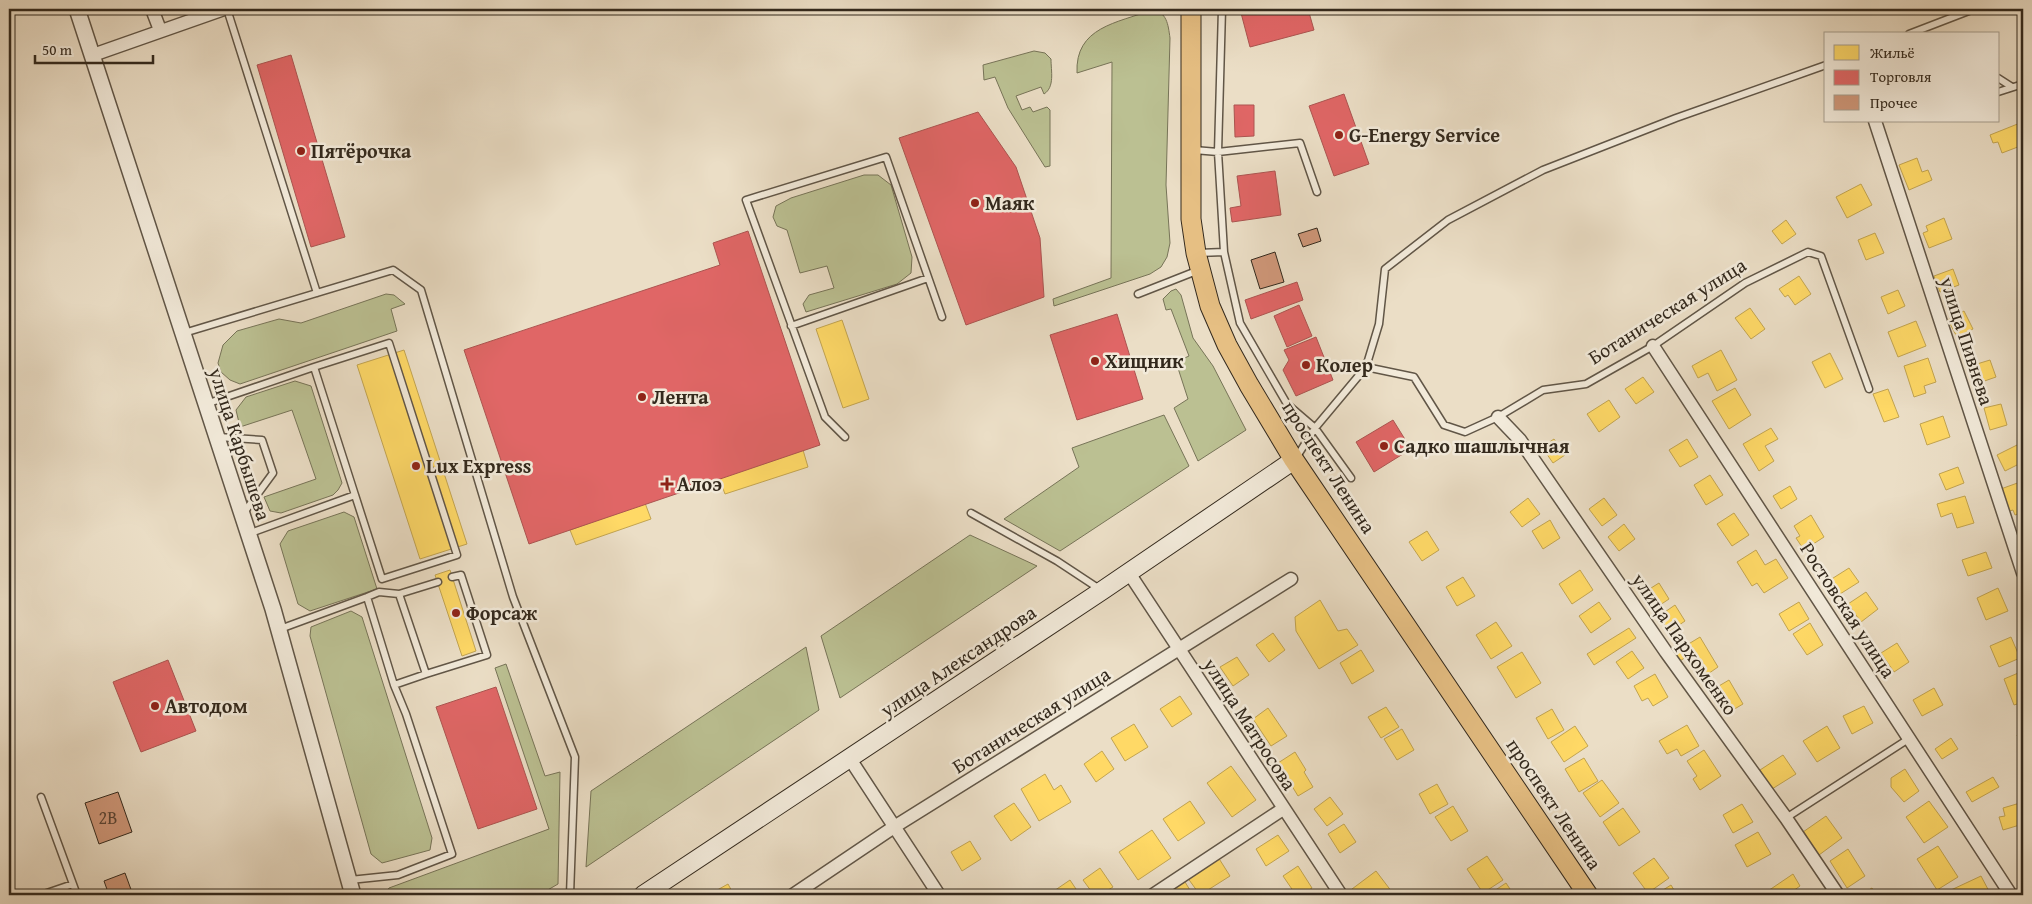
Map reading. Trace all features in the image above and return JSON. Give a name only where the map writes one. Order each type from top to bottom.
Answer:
[{"type":"main road","name":"проспект Ленина","points":[[1191,9],[1191,219],[1198,261],[1210,306],[1227,345],[1294,460],[1588,895]]},
{"type":"main road","name":"улица Александрова","points":[[643,895],[850,759],[1294,460]]},
{"type":"street","name":"улица Карбышева","points":[[77,9],[279,630],[351,888]]},
{"type":"street","points":[[152,9],[160,30]]},
{"type":"street","points":[[93,55],[160,30],[225,9]]},
{"type":"street","name":"улица Пивнева","points":[[1875,122],[2023,572]]},
{"type":"street","name":"Ростовская улица","points":[[1653,346],[2011,895]]},
{"type":"street","name":"улица Пархоменко","points":[[1498,416],[1520,440],[1666,652],[1786,818],[1838,895]]},
{"type":"street","name":"улица Матросова","points":[[1128,573],[1341,895]]},
{"type":"street","name":"Ботаническая улица","points":[[793,895],[894,827],[1291,579]]},
{"type":"street","points":[[850,759],[939,895]]},
{"type":"street","points":[[1153,895],[1283,808]]},
{"type":"lane","points":[[225,9],[317,293]]},
{"type":"lane","points":[[1222,9],[1218,152],[1224,252],[1240,323],[1287,404],[1315,428],[1351,478]]},
{"type":"lane","points":[[1914,32],[1974,9]]},
{"type":"lane","points":[[1925,28],[1930,32]]},
{"type":"lane","points":[[1294,460],[1315,428],[1366,367],[1379,324],[1386,269],[1448,220],[1543,170],[1676,118],[1824,66]]},
{"type":"lane","points":[[2000,79],[2012,87]]},
{"type":"lane","points":[[2000,91],[2023,84]]},
{"type":"lane","points":[[1190,150],[1218,152],[1300,144],[1317,192]]},
{"type":"lane","points":[[845,437],[825,418],[746,200],[886,157],[942,317]]},
{"type":"lane","points":[[1138,294],[1198,261],[1224,252]]},
{"type":"lane","name":"Ботаническая улица","points":[[1366,367],[1414,377],[1444,425],[1465,432],[1498,416],[1543,390],[1586,384],[1653,346],[1745,283],[1808,252],[1821,256],[1869,389]]},
{"type":"lane","points":[[183,334],[393,270],[420,290],[513,598],[574,757],[570,895]]},
{"type":"lane","points":[[791,326],[928,278]]},
{"type":"lane","points":[[206,405],[314,367],[389,343],[457,555],[382,579],[314,367]]},
{"type":"lane","points":[[216,437],[262,440],[273,473],[242,515]]},
{"type":"lane","points":[[248,534],[355,495]]},
{"type":"lane","points":[[971,513],[1057,561],[1102,590]]},
{"type":"lane","points":[[394,685],[487,655],[460,574],[452,577]]},
{"type":"lane","points":[[279,630],[379,592],[399,594],[438,582]]},
{"type":"lane","points":[[399,594],[426,674]]},
{"type":"lane","points":[[351,888],[398,875],[452,854],[406,714],[394,685],[367,597]]},
{"type":"lane","points":[[1786,818],[1910,738]]},
{"type":"lane","points":[[41,797],[77,895]]},
{"type":"lane","points":[[41,895],[73,884]]},
{"type":"green space","points":[[1152,10],[1161,13],[1166,19],[1170,38],[1166,185],[1170,243],[1167,257],[1161,267],[1150,274],[1054,306],[1053,299],[1111,278],[1112,62],[1077,73],[1078,58],[1083,46],[1091,36],[1101,29]]},
{"type":"green space","points":[[1034,51],[1045,53],[1051,59],[1052,78],[1050,87],[1044,94],[1041,87],[1016,96],[1022,110],[1030,107],[1033,112],[1047,107],[1050,110],[1050,166],[1045,167],[1008,108],[995,77],[984,80],[983,65]]},
{"type":"green space","points":[[864,175],[878,175],[891,185],[912,257],[911,273],[897,284],[806,312],[803,304],[809,295],[834,288],[827,266],[800,273],[787,230],[777,226],[773,217],[776,206],[791,198]]},
{"type":"green space","points":[[1176,289],[1181,295],[1193,338],[1213,366],[1246,430],[1198,461],[1174,408],[1188,399],[1176,362],[1189,356],[1171,309],[1166,310],[1163,299]]},
{"type":"green space","points":[[386,294],[394,295],[405,304],[391,309],[397,331],[240,384],[230,380],[221,372],[218,363],[223,345],[237,331],[279,319],[301,323]]},
{"type":"green space","points":[[295,381],[311,386],[342,483],[333,495],[281,513],[270,511],[264,497],[316,479],[292,410],[240,427],[236,410],[246,397]]},
{"type":"green space","points":[[1164,415],[1189,466],[1060,551],[1004,519],[1079,467],[1072,448]]},
{"type":"green space","points":[[344,512],[354,517],[377,589],[310,611],[298,604],[280,544],[288,531]]},
{"type":"green space","points":[[970,535],[1037,566],[840,698],[821,636]]},
{"type":"green space","points":[[351,611],[362,617],[432,838],[430,850],[382,863],[371,854],[310,636],[311,627]]},
{"type":"green space","points":[[806,647],[819,710],[586,867],[591,791]]},
{"type":"green space","points":[[506,664],[545,776],[560,772],[558,884],[539,895],[384,895],[389,888],[549,829],[495,668]]},
{"type":"building: Жильё","points":[[2020,123],[2023,131],[2023,145],[2002,153],[1998,142],[1993,143],[1990,135]]},
{"type":"building: Жильё","points":[[1917,158],[1922,172],[1928,170],[1932,180],[1909,190],[1899,165]]},
{"type":"building: Жильё","points":[[1861,184],[1872,205],[1847,218],[1836,197]]},
{"type":"building: Жильё","points":[[1944,218],[1952,239],[1929,248],[1923,233],[1928,231],[1926,226]]},
{"type":"building: Жильё","points":[[1786,220],[1796,234],[1782,244],[1772,231]]},
{"type":"building: Жильё","points":[[1875,233],[1884,253],[1866,260],[1858,240]]},
{"type":"building: Жильё","points":[[1953,269],[1959,285],[1940,292],[1934,276]]},
{"type":"building: Жильё","points":[[1799,276],[1811,294],[1795,305],[1788,295],[1785,297],[1779,289]]},
{"type":"building: Жильё","points":[[1898,290],[1905,306],[1888,314],[1881,297]]},
{"type":"building: Жильё","points":[[1750,308],[1765,329],[1751,339],[1735,318]]},
{"type":"building: Жильё","points":[[1964,311],[1973,329],[1957,337],[1948,320]]},
{"type":"building: Жильё","points":[[842,320],[869,399],[843,408],[816,329]]},
{"type":"building: Жильё","points":[[1916,321],[1926,346],[1898,357],[1888,332]]},
{"type":"building: Жильё","name":"Lux Express","points":[[404,350],[467,544],[420,559],[357,365]]},
{"type":"building: Жильё","points":[[1721,350],[1737,380],[1717,391],[1708,373],[1698,378],[1692,366]]},
{"type":"building: Жильё","points":[[1830,353],[1843,379],[1825,388],[1812,362]]},
{"type":"building: Жильё","points":[[1928,358],[1936,382],[1924,386],[1926,393],[1914,397],[1904,366]]},
{"type":"building: Жильё","points":[[1990,360],[1996,377],[1973,385],[1967,367]]},
{"type":"building: Жильё","points":[[1643,377],[1654,392],[1636,404],[1625,389]]},
{"type":"building: Жильё","points":[[1735,388],[1751,415],[1729,429],[1712,401]]},
{"type":"building: Жильё","points":[[1888,389],[1899,417],[1884,422],[1873,394]]},
{"type":"building: Жильё","points":[[1609,400],[1620,417],[1599,432],[1587,414]]},
{"type":"building: Жильё","points":[[2001,404],[2007,425],[1990,430],[1984,408]]},
{"type":"building: Жильё","points":[[1943,416],[1950,437],[1927,445],[1920,424]]},
{"type":"building: Жильё","points":[[1771,428],[1778,439],[1765,446],[1774,461],[1759,471],[1743,444]]},
{"type":"building: Жильё","points":[[1554,439],[1565,455],[1553,463],[1542,447]]},
{"type":"building: Жильё","points":[[1687,439],[1698,457],[1680,467],[1669,450]]},
{"type":"building: Жильё","points":[[2017,445],[2023,462],[2005,471],[1997,455]]},
{"type":"building: Жильё","points":[[803,450],[808,467],[725,494],[719,478]]},
{"type":"building: Жильё","points":[[1958,467],[1964,483],[1946,490],[1939,474]]},
{"type":"building: Жильё","points":[[1710,475],[1723,495],[1706,505],[1694,485]]},
{"type":"building: Жильё","points":[[2023,481],[2023,512],[2015,515],[2013,510],[2006,512],[1998,490]]},
{"type":"building: Жильё","points":[[1790,486],[1797,499],[1781,509],[1773,496]]},
{"type":"building: Жильё","points":[[1965,496],[1974,523],[1957,528],[1952,513],[1941,517],[1937,504]]},
{"type":"building: Жильё","points":[[1528,498],[1540,514],[1522,527],[1510,512]]},
{"type":"building: Жильё","points":[[1604,498],[1617,515],[1602,526],[1589,509]]},
{"type":"building: Жильё","points":[[645,503],[651,519],[576,545],[570,530]]},
{"type":"building: Жильё","points":[[1734,513],[1749,535],[1732,546],[1717,524]]},
{"type":"building: Жильё","points":[[1811,515],[1824,537],[1804,550],[1796,538],[1800,536],[1794,526]]},
{"type":"building: Жильё","points":[[1550,520],[1560,538],[1543,549],[1532,531]]},
{"type":"building: Жильё","points":[[1624,524],[1635,539],[1619,551],[1608,537]]},
{"type":"building: Жильё","points":[[1427,531],[1439,550],[1422,561],[1409,542]]},
{"type":"building: Жильё","points":[[1756,550],[1765,565],[1776,559],[1788,578],[1764,593],[1757,583],[1752,586],[1737,562]]},
{"type":"building: Жильё","points":[[1986,552],[1992,568],[1968,576],[1962,560]]},
{"type":"building: Жильё","points":[[1849,568],[1859,582],[1840,594],[1830,580]]},
{"type":"building: Жильё","name":"Форсаж","points":[[450,570],[476,651],[462,656],[435,575]]},
{"type":"building: Жильё","points":[[1580,570],[1593,590],[1572,604],[1559,584]]},
{"type":"building: Жильё","points":[[1463,577],[1475,596],[1457,606],[1446,587]]},
{"type":"building: Жильё","points":[[1659,583],[1669,599],[1654,609],[1643,593]]},
{"type":"building: Жильё","points":[[1998,588],[2008,611],[1986,620],[1977,598]]},
{"type":"building: Жильё","points":[[1866,592],[1878,609],[1861,622],[1848,604]]},
{"type":"building: Жильё","points":[[1320,600],[1338,631],[1347,629],[1358,645],[1319,669],[1296,631],[1295,617]]},
{"type":"building: Жильё","points":[[1599,602],[1611,619],[1591,633],[1579,616]]},
{"type":"building: Жильё","points":[[1799,602],[1809,619],[1789,631],[1779,614]]},
{"type":"building: Жильё","points":[[1675,605],[1685,621],[1669,632],[1659,616]]},
{"type":"building: Жильё","points":[[1496,622],[1512,646],[1491,659],[1476,635]]},
{"type":"building: Жильё","points":[[1810,623],[1823,645],[1807,655],[1793,634]]},
{"type":"building: Жильё","points":[[1629,628],[1636,638],[1594,665],[1587,654]]},
{"type":"building: Жильё","points":[[1273,633],[1285,650],[1269,662],[1256,645]]},
{"type":"building: Жильё","points":[[1700,637],[1718,667],[1702,678],[1688,656],[1678,662],[1672,654]]},
{"type":"building: Жильё","points":[[2011,637],[2020,658],[1999,667],[1990,646]]},
{"type":"building: Жильё","points":[[1897,643],[1909,662],[1894,672],[1881,653]]},
{"type":"building: Жильё","points":[[1361,650],[1374,671],[1352,684],[1340,663]]},
{"type":"building: Жильё","points":[[1632,651],[1644,668],[1628,679],[1616,662]]},
{"type":"building: Жильё","points":[[1522,652],[1541,683],[1516,698],[1497,667]]},
{"type":"building: Жильё","points":[[1237,657],[1249,675],[1233,686],[1220,667]]},
{"type":"building: Жильё","points":[[2023,671],[2023,702],[2014,705],[2004,679]]},
{"type":"building: Жильё","points":[[1655,674],[1668,697],[1653,706],[1648,698],[1642,701],[1634,686]]},
{"type":"building: Жильё","points":[[1729,680],[1743,704],[1726,714],[1712,690]]},
{"type":"building: Жильё","points":[[1934,688],[1943,705],[1922,716],[1913,700]]},
{"type":"building: Жильё","points":[[1180,696],[1192,714],[1172,727],[1160,709]]},
{"type":"building: Жильё","points":[[1864,706],[1873,723],[1852,734],[1843,716]]},
{"type":"building: Жильё","points":[[1386,707],[1399,727],[1381,738],[1368,717]]},
{"type":"building: Жильё","points":[[1268,708],[1287,736],[1271,746],[1253,719]]},
{"type":"building: Жильё","points":[[1552,709],[1564,730],[1548,739],[1536,718]]},
{"type":"building: Жильё","points":[[1134,724],[1148,747],[1125,761],[1111,738]]},
{"type":"building: Жильё","points":[[1687,725],[1699,746],[1681,756],[1677,749],[1667,754],[1659,741]]},
{"type":"building: Жильё","points":[[1575,726],[1588,746],[1564,762],[1551,742]]},
{"type":"building: Жильё","points":[[1827,726],[1840,748],[1817,762],[1803,741]]},
{"type":"building: Жильё","points":[[1402,729],[1414,750],[1397,760],[1384,739]]},
{"type":"building: Жильё","points":[[2023,733],[2023,753],[2017,735]]},
{"type":"building: Жильё","points":[[1951,738],[1958,749],[1942,759],[1935,749]]},
{"type":"building: Жильё","points":[[1704,750],[1721,776],[1700,790],[1693,779],[1697,776],[1687,761]]},
{"type":"building: Жильё","points":[[1102,751],[1114,769],[1096,782],[1084,764]]},
{"type":"building: Жильё","points":[[1295,752],[1306,770],[1304,772],[1313,787],[1298,796],[1278,763]]},
{"type":"building: Жильё","points":[[1783,755],[1796,774],[1772,789],[1760,770]]},
{"type":"building: Жильё","points":[[1584,758],[1598,781],[1579,792],[1565,769]]},
{"type":"building: Жильё","points":[[1231,766],[1256,800],[1232,817],[1207,783]]},
{"type":"building: Жильё","points":[[1905,769],[1919,791],[1904,802],[1891,787],[1891,778]]},
{"type":"building: Жильё","points":[[1045,774],[1054,790],[1061,785],[1071,802],[1039,821],[1021,789]]},
{"type":"building: Жильё","points":[[1993,777],[1999,787],[1972,802],[1966,792]]},
{"type":"building: Жильё","points":[[1602,780],[1619,803],[1600,817],[1583,793]]},
{"type":"building: Жильё","points":[[1437,784],[1448,804],[1430,814],[1419,794]]},
{"type":"building: Жильё","points":[[1330,797],[1343,814],[1327,826],[1314,809]]},
{"type":"building: Жильё","points":[[1190,801],[1205,823],[1178,841],[1163,819]]},
{"type":"building: Жильё","points":[[1929,801],[1948,827],[1924,843],[1906,817]]},
{"type":"building: Жильё","points":[[1014,803],[1031,827],[1011,841],[994,816]]},
{"type":"building: Жильё","points":[[2020,803],[2023,824],[2003,830],[1999,817],[2005,816],[2003,808]]},
{"type":"building: Жильё","points":[[1742,804],[1753,822],[1733,833],[1723,815]]},
{"type":"building: Жильё","points":[[1453,806],[1468,831],[1451,841],[1435,817]]},
{"type":"building: Жильё","points":[[1623,808],[1640,832],[1619,846],[1603,822]]},
{"type":"building: Жильё","points":[[1826,816],[1842,838],[1819,855],[1803,832]]},
{"type":"building: Жильё","points":[[1344,824],[1356,842],[1340,853],[1328,834]]},
{"type":"building: Жильё","points":[[1152,830],[1171,858],[1138,880],[1119,852]]},
{"type":"building: Жильё","points":[[1758,832],[1771,854],[1747,867],[1735,845]]},
{"type":"building: Жильё","points":[[1278,835],[1289,851],[1266,866],[1256,849]]},
{"type":"building: Жильё","points":[[970,841],[981,859],[962,871],[951,852]]},
{"type":"building: Жильё","points":[[1938,846],[1958,877],[1937,890],[1917,859]]},
{"type":"building: Жильё","points":[[1848,849],[1865,876],[1847,888],[1830,861]]},
{"type":"building: Жильё","points":[[1487,856],[1503,880],[1483,893],[1467,869]]},
{"type":"building: Жильё","points":[[1218,857],[1230,876],[1200,895],[1187,877]]},
{"type":"building: Жильё","points":[[1654,858],[1669,878],[1648,893],[1633,873]]},
{"type":"building: Жильё","points":[[1298,866],[1312,888],[1301,895],[1296,895],[1283,876]]},
{"type":"building: Жильё","points":[[1100,868],[1113,887],[1100,895],[1094,895],[1083,880]]},
{"type":"building: Жильё","points":[[1376,871],[1392,892],[1387,895],[1357,895],[1352,889]]},
{"type":"building: Жильё","points":[[1793,874],[1800,886],[1793,891],[1796,895],[1762,895]]},
{"type":"building: Жильё","points":[[1981,876],[1991,895],[1954,895],[1951,890]]},
{"type":"building: Жильё","points":[[1070,880],[1080,895],[1048,895]]},
{"type":"building: Жильё","points":[[1185,882],[1193,895],[1170,895],[1168,892]]},
{"type":"building: Жильё","points":[[1506,883],[1514,895],[1488,895]]},
{"type":"building: Жильё","points":[[728,884],[734,895],[710,895],[710,894]]},
{"type":"building: Жильё","points":[[1671,885],[1677,895],[1655,895]]},
{"type":"building: Жильё","points":[[1872,888],[1876,895],[1860,895]]},
{"type":"building: Торговля","points":[[1257,9],[1308,9],[1314,30],[1250,47],[1241,13]]},
{"type":"building: Торговля","name":"Пятёрочка","points":[[291,55],[345,237],[311,247],[257,65]]},
{"type":"building: Торговля","name":"G-Energy Service","points":[[1344,94],[1369,164],[1334,176],[1309,106]]},
{"type":"building: Торговля","points":[[1234,105],[1254,105],[1254,136],[1235,137]]},
{"type":"building: Торговля","name":"Маяк","points":[[978,112],[1016,167],[1040,238],[1044,297],[966,325],[899,138]]},
{"type":"building: Торговля","points":[[1275,171],[1281,215],[1232,222],[1230,208],[1241,206],[1237,176]]},
{"type":"building: Торговля","name":"Лента","points":[[748,231],[820,445],[529,544],[464,350],[720,265],[713,243]]},
{"type":"building: Торговля","points":[[1297,282],[1303,300],[1251,319],[1245,300]]},
{"type":"building: Торговля","points":[[1299,305],[1312,336],[1287,347],[1274,316]]},
{"type":"building: Торговля","name":"Хищник","points":[[1117,314],[1143,399],[1077,420],[1050,335]]},
{"type":"building: Торговля","name":"Колер","points":[[1316,337],[1333,380],[1296,396],[1283,370],[1289,360],[1284,350]]},
{"type":"building: Торговля","name":"Садко шашлычная","points":[[1393,420],[1411,449],[1374,472],[1356,442]]},
{"type":"building: Торговля","name":"Автодом","points":[[168,660],[196,731],[141,752],[113,682]]},
{"type":"building: Торговля","points":[[496,687],[537,809],[478,829],[436,707]]},
{"type":"building: Прочее","points":[[1317,228],[1321,241],[1303,247],[1298,234]]},
{"type":"building: Прочее","points":[[1275,252],[1284,282],[1260,289],[1251,260]]},
{"type":"building: Прочее","points":[[118,792],[132,832],[99,844],[85,803]]},
{"type":"building: Прочее","points":[[125,873],[133,895],[109,895],[104,881]]},
{"type":"place","name":"G-Energy Service","points":[[1339,135]]},
{"type":"place","name":"Пятёрочка","points":[[301,151]]},
{"type":"place","name":"Маяк","points":[[975,203]]},
{"type":"place","name":"Хищник","points":[[1095,361]]},
{"type":"place","name":"Колер","points":[[1306,365]]},
{"type":"place","name":"Лента","points":[[642,397]]},
{"type":"place","name":"Садко шашлычная","points":[[1384,446]]},
{"type":"place","name":"Lux Express","points":[[416,466]]},
{"type":"place","name":"Алоэ","points":[[667,484]]},
{"type":"place","name":"Форсаж","points":[[456,613]]},
{"type":"place","name":"Автодом","points":[[155,706]]}]
